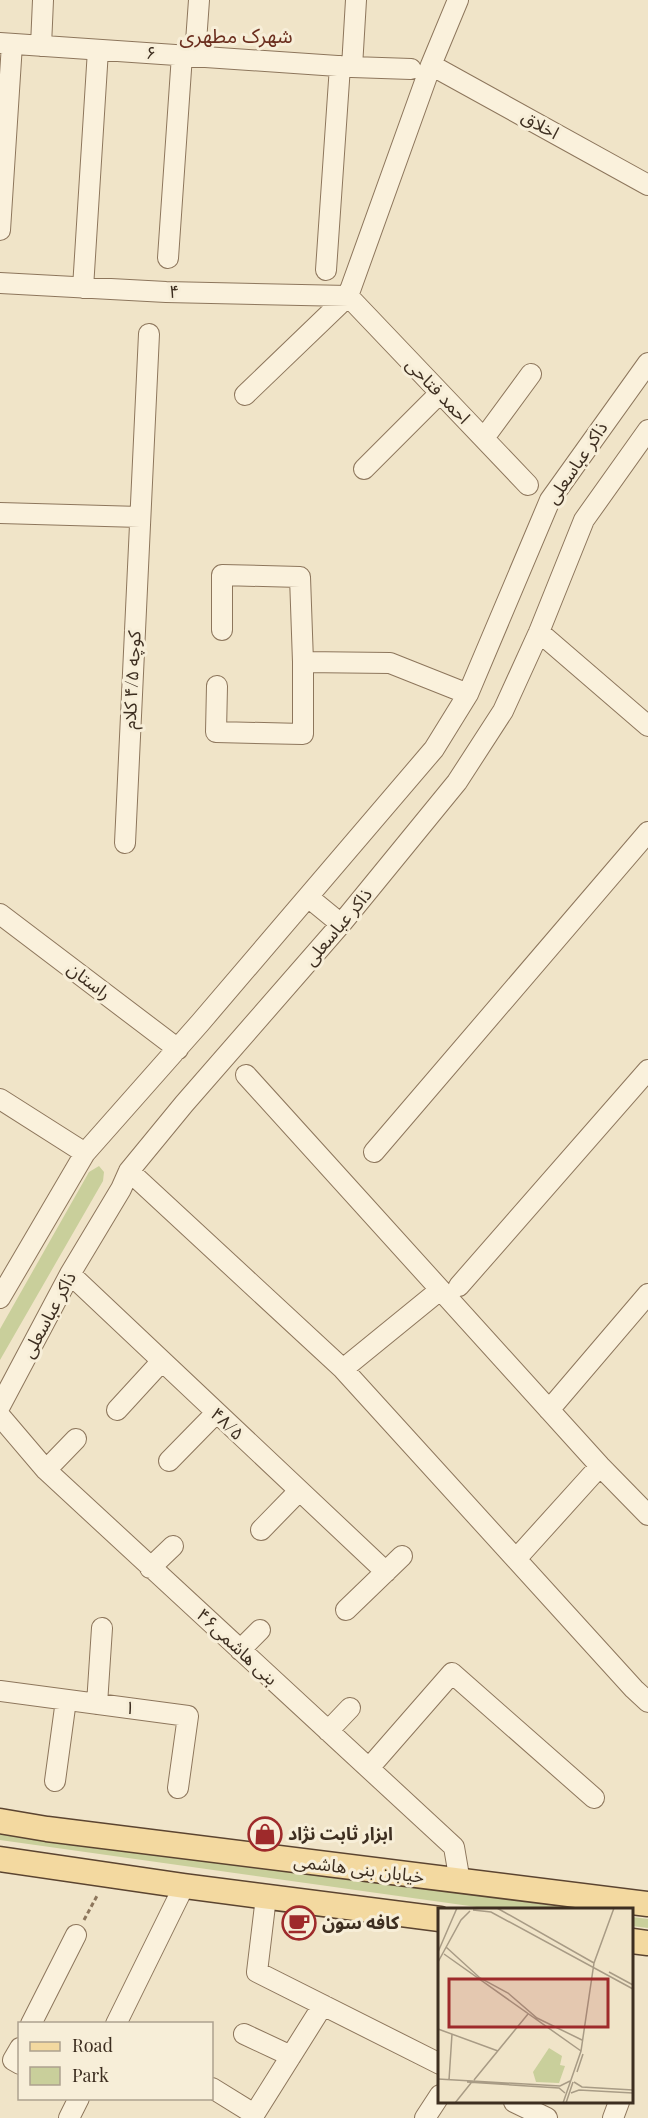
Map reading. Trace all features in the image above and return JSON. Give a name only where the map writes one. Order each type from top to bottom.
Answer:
[{"type":"main road","name":"خیابان بنی هاشمی","points":[[0,1821],[460,1882],[648,1904]]},
{"type":"main road","points":[[0,1859],[184,1886],[438,1919]]},
{"type":"main road","points":[[633,1941],[648,1943]]},
{"type":"street","points":[[41,46],[42,0]]},
{"type":"street","points":[[168,258],[188,56],[199,0]]},
{"type":"street","points":[[326,270],[346,66],[356,0]]},
{"type":"street","points":[[245,395],[348,297],[431,64],[458,0]]},
{"type":"street","points":[[0,230],[6,44]]},
{"type":"street","name":"۶","points":[[6,44],[411,69]]},
{"type":"street","points":[[82,288],[98,50]]},
{"type":"street","name":"اخلاق","points":[[431,64],[648,185]]},
{"type":"street","name":"۴","points":[[0,283],[166,292],[348,297]]},
{"type":"street","name":"احمد فتاحی","points":[[348,297],[528,485]]},
{"type":"street","name":"کوچه ۴/۵ کلام","points":[[125,843],[149,334]]},
{"type":"street","name":"ذاکر عباسعلی","points":[[0,1298],[85,1153],[435,749],[468,694],[550,500],[648,363]]},
{"type":"street","points":[[484,438],[531,375]]},
{"type":"street","points":[[364,469],[440,393]]},
{"type":"street","name":"ذاکر عباسعلی","points":[[0,1406],[70,1274],[121,1189],[129,1171],[184,1104],[341,924],[457,782],[503,711],[539,632],[584,520],[648,430]]},
{"type":"street","points":[[0,513],[140,517]]},
{"type":"street","points":[[217,686],[216,732],[303,734],[300,577],[222,575],[222,630]]},
{"type":"street","points":[[539,632],[648,726]]},
{"type":"street","points":[[303,662],[390,663],[468,694]]},
{"type":"street","points":[[374,1152],[648,832]]},
{"type":"street","points":[[308,897],[341,924]]},
{"type":"street","name":"راستان","points":[[0,914],[177,1049]]},
{"type":"street","points":[[343,1369],[449,1288],[648,1070]]},
{"type":"street","points":[[246,1075],[449,1288],[549,1410],[648,1515]]},
{"type":"street","points":[[0,1099],[85,1153]]},
{"type":"street","points":[[129,1171],[343,1369],[648,1702]]},
{"type":"street","name":"۴۸/۵","points":[[70,1274],[386,1572]]},
{"type":"street","points":[[549,1410],[648,1294]]},
{"type":"street","points":[[117,1410],[161,1362]]},
{"type":"street","points":[[170,1461],[216,1413]]},
{"type":"street","name":"بنی هاشمی۴۶","points":[[0,1416],[46,1470],[454,1847],[460,1882]]},
{"type":"street","points":[[46,1470],[76,1439]]},
{"type":"street","points":[[516,1559],[600,1466]]},
{"type":"street","points":[[261,1530],[299,1491]]},
{"type":"street","points":[[150,1568],[173,1546]]},
{"type":"street","points":[[346,1610],[402,1556]]},
{"type":"street","points":[[97,1704],[102,1628]]},
{"type":"street","points":[[240,1650],[260,1630]]},
{"type":"street","points":[[369,1768],[452,1673],[594,1798]]},
{"type":"street","name":"۱","points":[[0,1691],[189,1716],[178,1788]]},
{"type":"street","points":[[54,1781],[66,1700]]},
{"type":"street","points":[[328,1731],[350,1708]]},
{"type":"street","points":[[117,2022],[184,1886]]},
{"type":"street","points":[[266,1897],[257,1972],[438,2063]]},
{"type":"street","points":[[33,2022],[76,1935]]},
{"type":"street","points":[[213,2089],[253,2116],[323,2005]]},
{"type":"street","points":[[244,2034],[291,2056]]},
{"type":"street","points":[[18,2051],[13,2060],[18,2063]]},
{"type":"street","points":[[425,2118],[438,2098]]},
{"type":"street","points":[[69,2118],[78,2100]]},
{"type":"street","points":[[516,2103],[536,2112]]},
{"type":"street","points":[[613,2118],[619,2103]]},
{"type":"path","points":[[76,1935],[108,1875]]},
{"type":"green space","points":[[99,1166],[104,1172],[103,1181],[0,1360],[0,1329],[89,1172]]},
{"type":"green space","points":[[0,1828],[143,1851],[570,1908],[484,1908],[0,1840]]},
{"type":"green space","points":[[633,1917],[648,1919],[648,1928],[633,1926]]},
{"type":"place","name":"ابزار ثابت نژاد","points":[[265,1834]]},
{"type":"place","name":"کافه سون","points":[[299,1923]]},
{"type":"district","name":"شهرک مطهری","points":[[236,36]]}]
